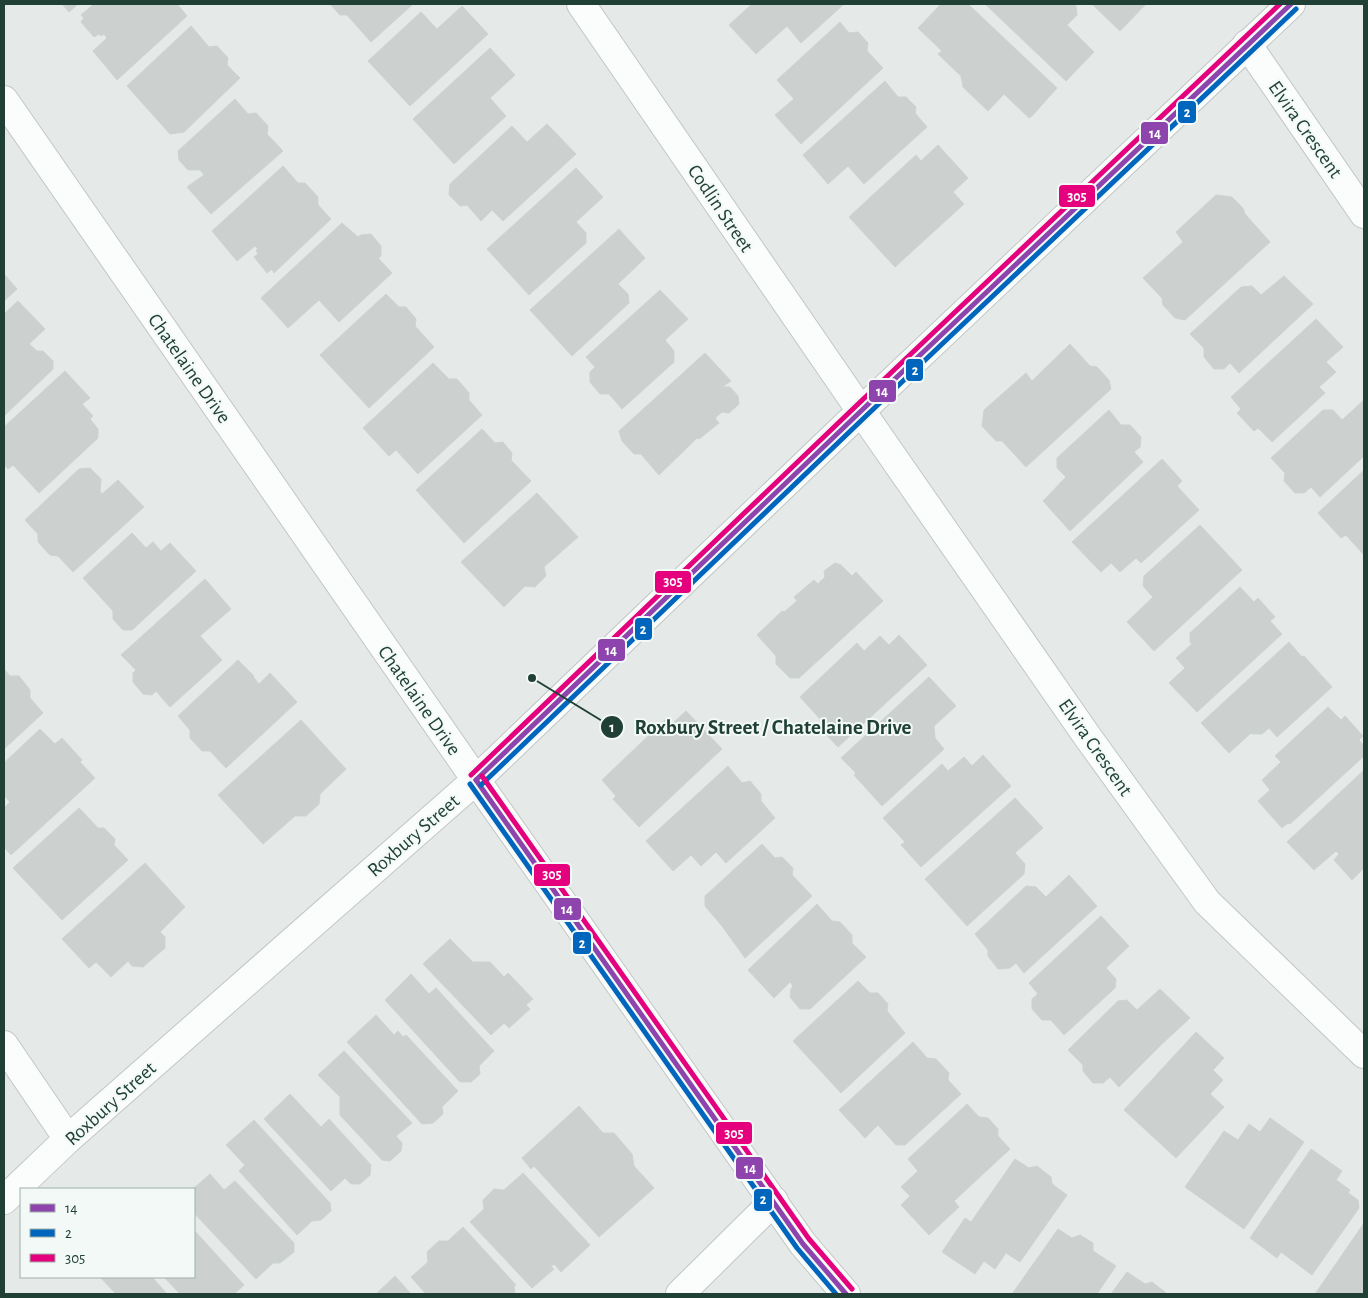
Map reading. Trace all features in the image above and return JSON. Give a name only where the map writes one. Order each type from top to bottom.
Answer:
[{"type":"street","name":"Codlin Street","points":[[581,4],[861,411]]},
{"type":"street","name":"Roxbury Street","points":[[4,1200],[68,1139],[476,780],[861,411],[1291,4]]},
{"type":"street","name":"Elvira Crescent","points":[[1247,44],[1364,214]]},
{"type":"street","name":"Chatelaine Drive","points":[[4,100],[476,780],[803,1244],[846,1294]]},
{"type":"street","name":"Elvira Crescent","points":[[861,411],[1087,736],[1207,902],[1364,1054]]},
{"type":"street","points":[[4,1045],[68,1139]]},
{"type":"street","points":[[680,1294],[774,1201]]},
{"type":"building","points":[[62,4],[78,4],[69,12]]},
{"type":"building","points":[[94,4],[177,4],[187,16],[117,80],[93,51],[107,38],[104,34],[94,37],[81,22],[84,18],[81,15]]},
{"type":"building","points":[[330,4],[413,4],[371,42],[347,15],[340,15]]},
{"type":"building","points":[[752,4],[844,4],[801,43],[787,26],[756,54],[729,25]]},
{"type":"building","points":[[941,4],[968,4],[1057,88],[1032,116],[1029,118],[1004,94],[988,111],[963,87],[961,76],[938,54],[942,51],[918,28]]},
{"type":"building","points":[[985,4],[1073,4],[1076,6],[1077,15],[1067,25],[1094,52],[1066,81]]},
{"type":"building","points":[[1092,4],[1146,4],[1120,31]]},
{"type":"building","points":[[462,6],[488,34],[410,106],[368,61],[421,12],[437,29]]},
{"type":"building","points":[[840,22],[849,33],[858,32],[868,43],[867,51],[883,68],[801,144],[775,115],[794,99],[777,80]]},
{"type":"building","points":[[191,26],[209,47],[217,46],[228,58],[227,65],[240,78],[184,132],[170,134],[127,86]]},
{"type":"building","points":[[490,48],[515,75],[490,98],[506,116],[454,164],[413,119]]},
{"type":"building","points":[[885,81],[898,97],[906,97],[916,107],[915,113],[927,127],[864,184],[848,166],[828,184],[803,155]]},
{"type":"building","points":[[235,99],[248,114],[256,113],[268,126],[267,134],[283,151],[211,214],[187,187],[204,175],[200,170],[188,170],[179,160],[178,151]]},
{"type":"building","points":[[547,124],[576,154],[503,221],[492,210],[481,221],[467,205],[460,206],[449,195],[450,184],[512,126],[527,142]]},
{"type":"building","points":[[938,145],[968,178],[953,192],[964,204],[895,267],[849,217],[916,155],[921,161]]},
{"type":"building","points":[[283,166],[298,183],[305,183],[318,197],[318,205],[331,219],[274,273],[272,269],[267,273],[254,257],[258,254],[256,250],[258,249],[255,246],[237,261],[212,231]]},
{"type":"building","points":[[576,168],[603,197],[576,222],[586,233],[586,243],[529,295],[487,249]]},
{"type":"building","points":[[1216,195],[1232,197],[1270,242],[1185,320],[1175,318],[1163,305],[1162,298],[1143,278],[1183,242],[1176,232]]},
{"type":"building","points":[[342,223],[358,237],[371,234],[381,246],[381,256],[378,258],[392,273],[339,322],[319,300],[288,328],[261,298]]},
{"type":"building","points":[[619,229],[645,258],[618,284],[628,294],[629,303],[572,356],[530,310]]},
{"type":"building","points":[[4,274],[17,289],[4,301]]},
{"type":"building","points":[[1284,276],[1313,304],[1239,373],[1230,363],[1224,369],[1214,369],[1204,357],[1204,348],[1190,334],[1241,287],[1252,286],[1261,295]]},
{"type":"building","points":[[660,290],[688,319],[665,340],[674,351],[674,362],[622,409],[609,394],[600,394],[590,382],[590,372],[595,367],[586,357]]},
{"type":"building","points":[[386,294],[399,307],[406,307],[416,319],[415,326],[434,347],[369,408],[320,355]]},
{"type":"building","points":[[18,301],[45,329],[29,344],[37,351],[43,351],[53,361],[53,369],[4,416],[4,314]]},
{"type":"building","points":[[1316,319],[1343,347],[1326,362],[1336,372],[1319,387],[1325,393],[1272,442],[1258,428],[1254,431],[1237,413],[1241,409],[1231,397]]},
{"type":"building","points":[[1070,344],[1090,366],[1097,367],[1109,380],[1111,389],[1026,467],[1002,441],[996,441],[982,426],[984,410],[1026,373],[1032,381]]},
{"type":"building","points":[[705,353],[731,381],[722,387],[730,387],[738,396],[739,404],[729,413],[722,412],[715,418],[719,423],[699,439],[697,438],[659,475],[641,454],[634,454],[622,441],[619,431]]},
{"type":"building","points":[[433,363],[449,379],[457,379],[469,393],[469,400],[482,415],[418,474],[396,450],[389,456],[363,428]]},
{"type":"building","points":[[65,371],[90,398],[82,404],[93,416],[90,419],[98,429],[98,438],[39,493],[13,465],[8,469],[4,464],[4,427]]},
{"type":"building","points":[[1364,400],[1364,456],[1320,497],[1311,487],[1304,493],[1295,493],[1284,481],[1285,473],[1271,458],[1323,410],[1333,410],[1342,420]]},
{"type":"building","points":[[1109,410],[1121,425],[1130,425],[1141,437],[1140,447],[1134,452],[1143,462],[1070,531],[1043,501],[1066,477],[1057,468],[1057,458]]},
{"type":"building","points":[[482,429],[495,443],[503,442],[512,453],[511,460],[531,481],[464,543],[416,490]]},
{"type":"building","points":[[1162,459],[1182,481],[1177,486],[1199,510],[1141,563],[1136,558],[1120,572],[1111,563],[1101,572],[1072,542]]},
{"type":"building","points":[[90,468],[101,479],[100,491],[102,494],[118,480],[144,507],[73,572],[58,556],[50,555],[38,542],[38,534],[25,520],[79,469]]},
{"type":"building","points":[[1364,470],[1364,555],[1346,535],[1341,538],[1318,513]]},
{"type":"building","points":[[537,493],[578,537],[544,567],[546,576],[535,587],[525,586],[504,607],[461,562]]},
{"type":"building","points":[[1200,525],[1242,570],[1154,651],[1127,622],[1153,597],[1143,586],[1144,576]]},
{"type":"building","points":[[132,533],[146,548],[153,542],[161,551],[170,543],[196,571],[132,630],[123,630],[113,619],[113,611],[83,578]]},
{"type":"building","points":[[835,563],[841,565],[852,576],[856,572],[883,601],[799,678],[790,678],[776,664],[776,656],[757,635],[782,611],[784,612],[797,601],[794,597],[814,580],[818,584],[825,577],[824,571]]},
{"type":"building","points":[[205,579],[231,609],[200,636],[222,660],[170,707],[156,691],[152,695],[143,694],[133,682],[133,673],[136,670],[121,655]]},
{"type":"building","points":[[1240,587],[1254,602],[1258,598],[1275,617],[1270,621],[1282,634],[1197,712],[1169,683],[1185,668],[1176,658],[1192,644],[1190,642],[1190,633]]},
{"type":"building","points":[[899,635],[927,665],[838,747],[818,726],[822,721],[800,697],[857,643],[864,651],[880,636],[889,645]]},
{"type":"building","points":[[1289,642],[1332,687],[1277,737],[1269,728],[1262,734],[1251,733],[1229,753],[1201,723]]},
{"type":"building","points":[[238,660],[259,684],[270,673],[297,702],[226,768],[210,751],[202,751],[190,738],[190,730],[178,716]]},
{"type":"building","points":[[4,669],[10,676],[19,676],[30,690],[30,698],[43,713],[4,749]]},
{"type":"building","points":[[929,677],[956,706],[934,726],[935,738],[944,749],[882,806],[854,775],[856,773],[841,758]]},
{"type":"building","points":[[1328,707],[1341,720],[1345,716],[1363,736],[1359,740],[1364,746],[1364,756],[1290,824],[1288,823],[1282,828],[1258,801],[1270,790],[1262,780],[1281,762],[1275,756]]},
{"type":"building","points":[[686,711],[722,749],[639,827],[613,799],[616,796],[602,780],[666,719],[671,725]]},
{"type":"building","points":[[301,720],[346,769],[320,794],[319,804],[306,816],[295,816],[263,844],[218,795]]},
{"type":"building","points":[[40,729],[55,744],[62,738],[95,778],[11,855],[4,847],[4,808],[10,802],[4,795],[4,784],[6,783],[4,781],[4,763]]},
{"type":"building","points":[[983,755],[1011,786],[921,867],[901,845],[905,842],[883,818],[942,764],[948,771],[964,757],[972,766]]},
{"type":"building","points":[[728,766],[742,783],[750,781],[761,794],[761,801],[775,818],[726,863],[716,852],[701,866],[691,855],[673,871],[646,841]]},
{"type":"building","points":[[1364,770],[1364,868],[1352,880],[1334,860],[1339,854],[1336,851],[1314,870],[1287,842]]},
{"type":"building","points":[[1015,798],[1043,828],[1015,853],[1025,864],[1024,874],[967,926],[925,879]]},
{"type":"building","points":[[79,808],[98,828],[104,828],[115,839],[114,845],[128,860],[62,920],[13,868]]},
{"type":"building","points":[[762,844],[775,858],[782,857],[793,868],[792,875],[812,896],[745,958],[705,906],[705,896]]},
{"type":"building","points":[[145,863],[185,907],[160,932],[165,937],[165,948],[143,967],[132,966],[128,961],[111,977],[96,962],[89,968],[62,939]]},
{"type":"building","points":[[1069,875],[1097,906],[1024,973],[1016,963],[1010,968],[998,969],[988,956],[988,950],[975,934],[1026,886],[1036,887],[1046,897]]},
{"type":"building","points":[[817,904],[832,921],[840,922],[852,935],[852,943],[866,957],[810,1009],[800,1009],[790,997],[793,986],[790,982],[774,998],[748,970]]},
{"type":"building","points":[[1101,916],[1129,946],[1106,968],[1116,979],[1115,988],[1064,1035],[1051,1020],[1042,1020],[1032,1009],[1032,999],[1038,994],[1029,983]]},
{"type":"building","points":[[450,939],[473,962],[490,962],[504,977],[508,973],[533,999],[526,1005],[530,1009],[509,1028],[504,1023],[491,1035],[423,964]]},
{"type":"building","points":[[411,974],[429,994],[436,988],[494,1051],[479,1066],[480,1074],[471,1082],[460,1082],[385,1000]]},
{"type":"building","points":[[858,981],[870,993],[878,993],[888,1004],[887,1011],[905,1033],[841,1093],[793,1041]]},
{"type":"building","points":[[1160,989],[1190,1018],[1119,1087],[1110,1077],[1103,1083],[1093,1083],[1083,1071],[1083,1065],[1068,1050],[1118,1001],[1127,1000],[1137,1010]]},
{"type":"building","points":[[376,1015],[394,1035],[398,1031],[403,1037],[406,1035],[458,1091],[442,1107],[443,1114],[433,1123],[422,1124],[347,1042]]},
{"type":"building","points":[[1196,1032],[1224,1058],[1213,1070],[1223,1080],[1210,1094],[1224,1107],[1176,1158],[1124,1110]]},
{"type":"building","points":[[913,1042],[927,1058],[936,1059],[949,1073],[948,1080],[961,1094],[905,1145],[896,1145],[878,1125],[865,1138],[839,1110]]},
{"type":"building","points":[[344,1051],[412,1123],[396,1136],[402,1143],[401,1151],[390,1161],[382,1160],[340,1115],[340,1097],[318,1075]]},
{"type":"building","points":[[290,1094],[321,1127],[329,1119],[371,1165],[370,1175],[360,1184],[351,1184],[345,1178],[331,1191],[264,1119]]},
{"type":"building","points":[[967,1104],[979,1117],[988,1118],[998,1129],[998,1136],[1010,1149],[954,1201],[959,1207],[929,1235],[901,1205],[910,1196],[901,1187],[918,1171],[908,1159]]},
{"type":"building","points":[[579,1106],[603,1133],[614,1133],[632,1154],[634,1166],[654,1188],[599,1237],[534,1166],[531,1169],[522,1158]]},
{"type":"building","points":[[1270,1118],[1304,1142],[1244,1229],[1185,1187],[1224,1131],[1238,1140],[1249,1124],[1260,1132]]},
{"type":"building","points":[[254,1120],[330,1203],[331,1211],[321,1220],[312,1221],[297,1235],[239,1171],[245,1165],[226,1145]]},
{"type":"building","points":[[1311,1149],[1342,1171],[1336,1180],[1350,1190],[1348,1193],[1358,1200],[1359,1208],[1312,1275],[1281,1252],[1277,1258],[1250,1238]]},
{"type":"building","points":[[1015,1159],[1029,1168],[1037,1166],[1051,1177],[1052,1184],[1067,1195],[1020,1262],[1006,1253],[995,1269],[984,1261],[975,1274],[942,1252],[965,1218],[971,1222]]},
{"type":"building","points":[[523,1173],[590,1245],[561,1272],[554,1264],[551,1267],[554,1269],[532,1288],[470,1222],[484,1209],[483,1200],[494,1189],[504,1190]]},
{"type":"building","points":[[210,1174],[224,1190],[235,1181],[294,1243],[294,1252],[280,1263],[273,1263],[256,1279],[195,1214],[194,1188]]},
{"type":"building","points":[[1364,1223],[1364,1294],[1315,1294],[1324,1281]]},
{"type":"building","points":[[463,1227],[516,1285],[514,1286],[515,1294],[426,1294],[411,1277],[428,1262],[427,1252],[439,1241],[448,1241]]},
{"type":"building","points":[[1058,1229],[1072,1238],[1080,1235],[1093,1243],[1093,1251],[1116,1266],[1097,1294],[1012,1294]]},
{"type":"building","points":[[195,1231],[244,1285],[234,1294],[180,1294],[165,1278],[195,1278]]},
{"type":"building","points":[[1127,1272],[1145,1284],[1152,1282],[1166,1294],[1111,1294]]},
{"type":"building","points":[[395,1276],[411,1294],[376,1294]]},
{"type":"building","points":[[101,1278],[153,1278],[167,1294],[116,1294]]},
{"type":"transit line","name":"305","points":[[471,775],[856,406],[1280,4]]},
{"type":"transit line","name":"14","points":[[476,780],[861,411],[1291,4]]},
{"type":"transit line","name":"2","points":[[481,785],[866,416],[1296,9]]},
{"type":"transit line","name":"305","points":[[482,776],[809,1239],[852,1289]]},
{"type":"transit line","name":"14","points":[[476,780],[803,1244],[846,1294]]},
{"type":"transit line","name":"2","points":[[470,784],[797,1248],[836,1294]]},
{"type":"place","name":"Roxbury Street / Chatelaine Drive","points":[[532,678]]}]
